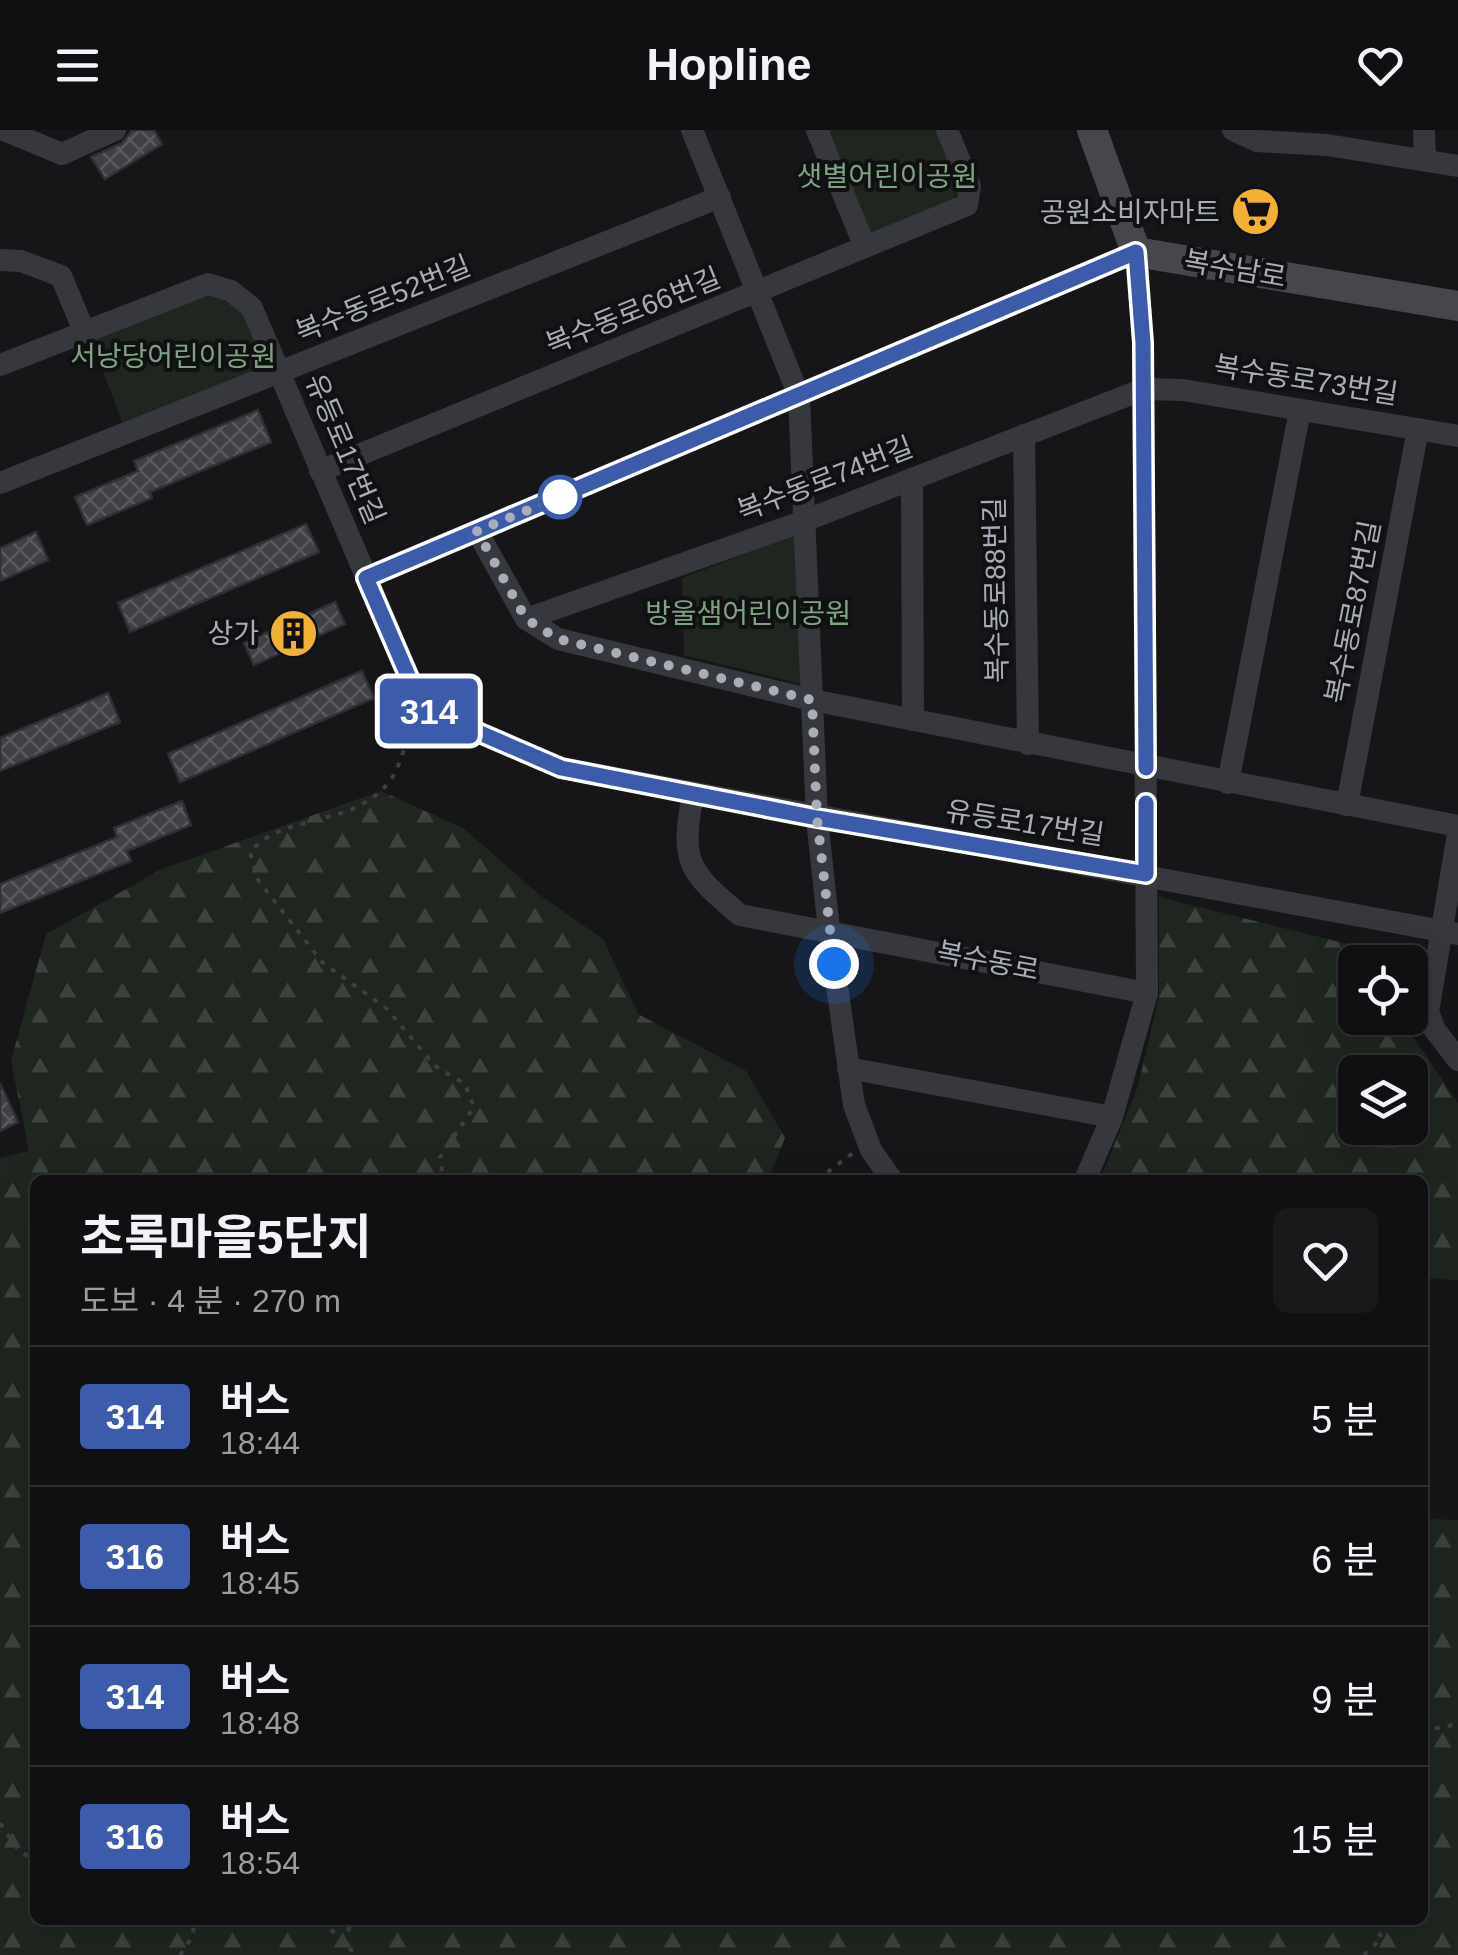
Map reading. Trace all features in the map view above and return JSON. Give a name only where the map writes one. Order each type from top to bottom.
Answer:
[{"type":"main road","points":[[1092,130],[1136,252]]},
{"type":"main road","name":"복수남로","points":[[1136,252],[1458,306]]},
{"type":"street","points":[[4,130],[62,154],[115,130]]},
{"type":"street","points":[[692,130],[799,396],[817,818],[829,930],[854,1106],[868,1142],[891,1175]]},
{"type":"street","points":[[817,130],[865,247]]},
{"type":"street","name":"복수동로66번길","points":[[320,471],[967,205],[970,186],[947,130]]},
{"type":"street","points":[[1234,130],[1256,141],[1327,137],[1458,166]]},
{"type":"street","points":[[1424,130],[1425,160]]},
{"type":"street","name":"복수동로52번길","points":[[0,483],[720,197]]},
{"type":"street","points":[[366,578],[1136,252],[1144,388],[1147,993],[1112,1117],[1087,1175]]},
{"type":"street","points":[[0,260],[20,262],[62,276],[84,330]]},
{"type":"street","name":"유등로17번길","points":[[0,365],[208,284],[231,291],[252,308],[422,708],[561,768],[1449,932]]},
{"type":"street","name":"복수동로73번길","points":[[1144,388],[1183,390],[1458,436]]},
{"type":"street","name":"복수동로74번길","points":[[526,619],[804,521],[1144,388]]},
{"type":"street","points":[[1228,783],[1300,410]]},
{"type":"street","name":"복수동로87번길","points":[[1347,806],[1418,429]]},
{"type":"street","name":"복수동로88번길","points":[[1024,435],[1028,744]]},
{"type":"street","points":[[912,479],[912,720]]},
{"type":"street","points":[[477,531],[526,619],[558,639],[812,700],[1458,826]]},
{"type":"street","name":"복수동로","points":[[693,794],[684,840],[688,858],[709,889],[740,915],[1147,993]]},
{"type":"street","points":[[1458,834],[1449,932],[1428,1012],[1435,1030],[1458,1060]]},
{"type":"street","points":[[848,1068],[1112,1117]]},
{"type":"path","points":[[422,708],[390,782],[336,818],[282,830],[261,839],[250,852],[258,880],[322,962],[387,1009],[435,1066],[465,1084],[474,1107],[440,1157],[442,1175]]},
{"type":"path","points":[[824,1175],[868,1142]]},
{"type":"path","points":[[1428,1730],[1458,1724]]},
{"type":"path","points":[[0,1823],[19,1850],[30,1857]]},
{"type":"path","points":[[180,1955],[192,1937],[194,1925]]},
{"type":"path","points":[[327,1925],[356,1955]]},
{"type":"path","points":[[342,1942],[350,1925]]},
{"type":"path","points":[[1364,1955],[1382,1938],[1373,1925]]},
{"type":"green space","name":"샛별어린이공원","points":[[817,130],[936,130],[960,189],[954,199],[861,238]]},
{"type":"green space","name":"서낭당어린이공원","points":[[212,295],[247,312],[272,367],[122,422],[90,337]]},
{"type":"green space","name":"방울샘어린이공원","points":[[804,531],[802,684],[684,655],[682,578]]},
{"type":"green space","points":[[381,791],[463,828],[541,896],[603,939],[638,1014],[746,1071],[785,1138],[770,1175],[30,1175],[30,1925],[1428,1925],[1428,1519],[1458,1520],[1458,1955],[0,1955],[0,1158],[29,1151],[11,1061],[46,934],[162,869]]},
{"type":"green space","points":[[1159,897],[1352,945],[1338,945],[1338,1035],[1412,1035],[1426,1055],[1338,1055],[1338,1145],[1428,1145],[1428,1059],[1458,1103],[1458,1280],[1428,1278],[1428,1175],[1102,1175],[1138,1086],[1159,997]]},
{"type":"building","points":[[132,130],[154,130],[162,144],[105,179],[91,157],[122,143]]},
{"type":"building","points":[[258,410],[271,442],[150,492],[152,498],[87,525],[75,497],[138,471],[134,461]]},
{"type":"building","points":[[306,524],[319,552],[130,632],[118,603]]},
{"type":"building","points":[[36,532],[48,560],[0,581],[0,548]]},
{"type":"building","name":"상가","points":[[335,602],[345,624],[254,665],[244,643]]},
{"type":"building","points":[[362,671],[374,698],[180,782],[168,754]]},
{"type":"building","points":[[108,693],[120,722],[0,771],[0,738]]},
{"type":"building","points":[[182,801],[191,825],[127,851],[131,861],[0,913],[0,884],[117,837],[114,828]]},
{"type":"building","points":[[0,1083],[18,1122],[0,1131]]},
{"type":"bus line","name":"314","points":[[1146,768],[1143,343],[1136,252],[366,578],[422,708],[561,768],[817,818],[1146,874],[1146,803]]},
{"type":"place","name":"공원소비자마트","points":[[1255,212]]},
{"type":"place","name":"상가","points":[[294,633]]},
{"type":"route","points":[[560,497],[477,531],[507,592],[526,619],[558,639],[812,700],[817,818],[834,964]]}]
